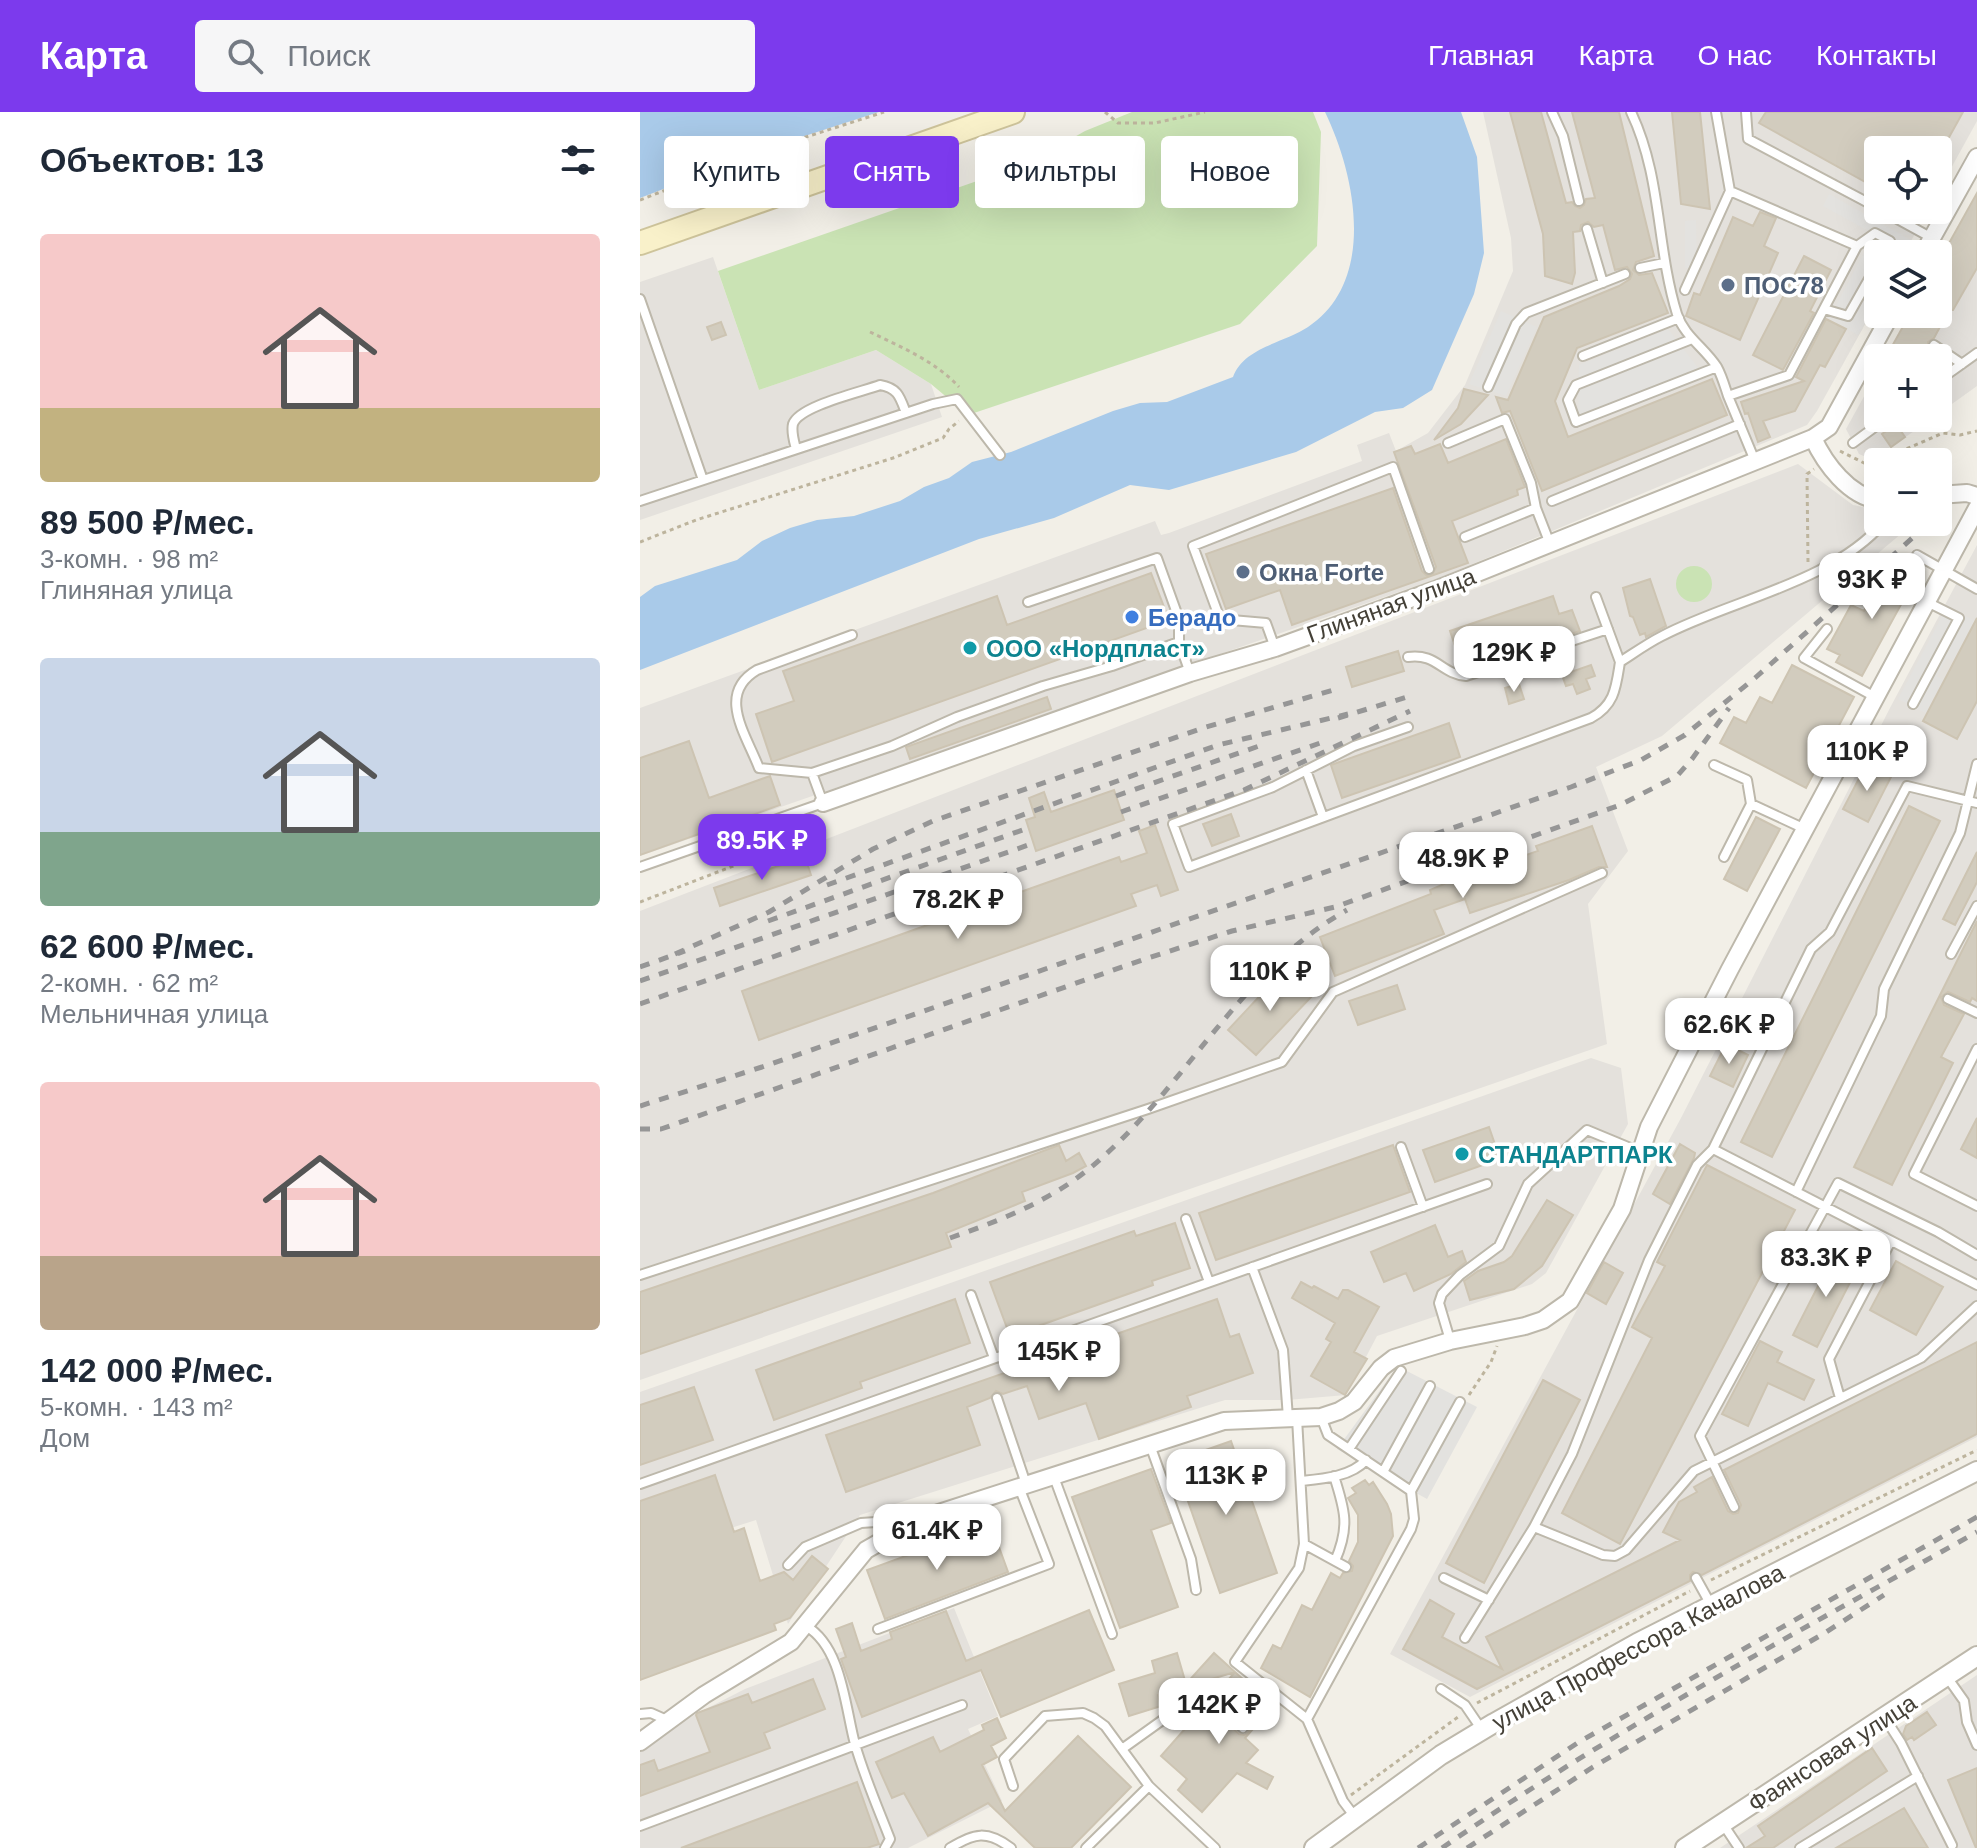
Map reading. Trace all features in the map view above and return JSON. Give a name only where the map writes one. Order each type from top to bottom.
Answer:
[{"type":"main road","points":[[944,136],[1013,112]]},
{"type":"main road","points":[[640,243],[825,178]]},
{"type":"street","points":[[1932,238],[1977,157]]},
{"type":"street","name":"Глиняная улица","points":[[823,803],[1435,590],[1813,438],[1829,427],[1883,328]]},
{"type":"street","points":[[1813,438],[1833,456],[1850,488],[1864,497]]},
{"type":"street","points":[[1952,492],[1977,496]]},
{"type":"street","points":[[640,1742],[704,1695],[791,1642],[866,1550],[920,1519],[1224,1421],[1321,1417],[1339,1411],[1354,1402],[1381,1368],[1394,1358],[1450,1341],[1543,1320],[1570,1301],[1622,1209],[1649,1127],[1977,508]]},
{"type":"street","name":"улица Профессора Качалова","points":[[1314,1848],[1441,1755],[1482,1731],[1711,1605],[1977,1471]]},
{"type":"street","name":"Фаянсовая улица","points":[[1685,1848],[1977,1656]]},
{"type":"lane","points":[[1552,112],[1563,136],[1579,201]]},
{"type":"lane","points":[[1631,112],[1643,137],[1654,179],[1664,263],[1679,318],[1692,339],[1717,367],[1755,461]]},
{"type":"lane","points":[[1685,290],[1730,191],[1716,112]]},
{"type":"lane","points":[[1746,112],[1748,139],[1864,201]]},
{"type":"lane","points":[[1730,191],[1857,246]]},
{"type":"lane","points":[[1907,224],[1932,238]]},
{"type":"lane","points":[[1587,229],[1603,283]]},
{"type":"lane","points":[[1865,240],[1875,233],[1888,240]]},
{"type":"lane","points":[[1728,396],[1789,375],[1857,246],[1864,241]]},
{"type":"lane","points":[[1640,268],[1664,263]]},
{"type":"lane","points":[[1488,387],[1516,324],[1526,313],[1625,274]]},
{"type":"lane","points":[[1824,309],[1848,316],[1864,288]]},
{"type":"lane","points":[[640,299],[703,480]]},
{"type":"lane","points":[[1583,356],[1679,318]]},
{"type":"lane","points":[[1576,422],[1568,400],[1576,385],[1692,339]]},
{"type":"lane","points":[[1952,371],[1977,353]]},
{"type":"lane","points":[[1952,357],[1962,364]]},
{"type":"lane","points":[[1564,426],[1717,367]]},
{"type":"lane","points":[[796,449],[793,421],[803,411],[880,385],[892,387],[899,394],[906,413]]},
{"type":"lane","points":[[640,501],[957,399],[1000,455]]},
{"type":"lane","points":[[1448,443],[1505,419],[1531,483],[1536,508],[1550,544]]},
{"type":"lane","points":[[1552,501],[1740,424]]},
{"type":"lane","points":[[1853,443],[1868,432]]},
{"type":"lane","points":[[1275,648],[1266,623],[1220,619],[1193,546],[1393,467],[1429,569]]},
{"type":"lane","points":[[1465,537],[1536,508]]},
{"type":"lane","points":[[1620,662],[1663,635],[1841,558],[1867,536]]},
{"type":"lane","points":[[1917,555],[1977,589]]},
{"type":"lane","points":[[1028,602],[1157,558],[1179,619],[1179,642],[1190,673]]},
{"type":"lane","points":[[1408,727],[1354,746],[1273,787],[1173,824],[1189,867],[1591,718],[1605,710],[1613,700],[1620,662],[1596,597]]},
{"type":"lane","points":[[1913,704],[1959,618],[1927,602]]},
{"type":"lane","points":[[1408,657],[1420,655],[1432,658],[1456,675],[1466,676],[1608,629]]},
{"type":"lane","points":[[1827,629],[1804,658],[1875,697]]},
{"type":"lane","points":[[852,635],[757,670],[744,678],[734,704],[759,768],[812,773],[892,746],[1000,701],[1179,642]]},
{"type":"lane","points":[[1796,1192],[1881,1016],[1884,989],[1960,833],[1972,802],[1977,764]]},
{"type":"lane","points":[[1714,765],[1747,780],[1751,804],[1724,857]]},
{"type":"lane","points":[[1306,770],[1323,817]]},
{"type":"lane","points":[[640,867],[823,803],[812,773]]},
{"type":"lane","points":[[1465,1638],[1534,1527],[1572,1454],[1649,1260],[1697,1165],[1713,1149],[1811,949],[1830,932],[1907,786],[1972,802]]},
{"type":"lane","points":[[1751,804],[1805,829]]},
{"type":"lane","points":[[640,1275],[1148,1109],[1282,1062],[1333,992],[1602,873]]},
{"type":"lane","points":[[1951,954],[1974,919],[1977,906]]},
{"type":"lane","points":[[1948,999],[1977,1013]]},
{"type":"lane","points":[[1977,1049],[1914,1174],[1977,1206]]},
{"type":"lane","points":[[1450,1341],[1439,1303],[1442,1294],[1460,1275],[1499,1246],[1528,1184],[1587,1130],[1640,1152]]},
{"type":"lane","points":[[1401,1147],[1423,1207]]},
{"type":"lane","points":[[1713,1149],[1977,1285]]},
{"type":"lane","points":[[1734,1507],[1700,1436],[1838,1183],[1938,1232],[1977,1255]]},
{"type":"lane","points":[[640,1484],[1487,1184]]},
{"type":"lane","points":[[1186,1219],[1209,1282]]},
{"type":"lane","points":[[1840,1398],[1829,1359],[1891,1241]]},
{"type":"lane","points":[[1252,1267],[1283,1350],[1301,1481],[1304,1544],[1299,1568],[1235,1662],[1307,1719],[1343,1801],[1355,1817]]},
{"type":"lane","points":[[971,1295],[994,1358]]},
{"type":"lane","points":[[1534,1527],[1603,1555],[1615,1556],[1626,1550],[1694,1471],[1921,1358],[1977,1306]]},
{"type":"lane","points":[[1349,1449],[1401,1371]]},
{"type":"lane","points":[[1383,1472],[1430,1386]]},
{"type":"lane","points":[[878,1629],[1049,1564],[997,1398]]},
{"type":"lane","points":[[1307,1719],[1376,1583],[1411,1529],[1414,1519],[1411,1491],[1460,1402]]},
{"type":"lane","points":[[1321,1417],[1328,1435],[1411,1491]]},
{"type":"lane","points":[[1150,1445],[1191,1559],[1196,1590]]},
{"type":"lane","points":[[1301,1481],[1334,1476],[1358,1468],[1366,1460]]},
{"type":"lane","points":[[1053,1476],[1112,1634]]},
{"type":"lane","points":[[1334,1476],[1345,1510],[1345,1539],[1335,1561]]},
{"type":"lane","points":[[788,1565],[805,1547],[861,1523],[876,1522],[892,1534]]},
{"type":"lane","points":[[1304,1544],[1346,1567]]},
{"type":"lane","points":[[1444,1578],[1489,1600]]},
{"type":"lane","points":[[1696,1578],[1711,1605]]},
{"type":"lane","points":[[806,1626],[824,1640],[840,1678],[855,1746],[890,1839],[885,1848]]},
{"type":"lane","points":[[1947,1677],[1964,1701],[1967,1722],[1977,1745]]},
{"type":"lane","points":[[1441,1689],[1465,1705],[1482,1731]]},
{"type":"lane","points":[[1122,1749],[1203,1691],[1243,1728]]},
{"type":"lane","points":[[640,1826],[962,1705]]},
{"type":"lane","points":[[640,1714],[651,1713],[669,1721]]},
{"type":"lane","points":[[1013,1786],[1004,1759],[1037,1721],[1045,1716],[1083,1713],[1105,1726],[1149,1786],[1215,1848]]},
{"type":"lane","points":[[1885,1718],[1952,1845]]},
{"type":"lane","points":[[1800,1848],[1918,1776]]},
{"type":"lane","points":[[1086,1848],[1149,1786]]},
{"type":"lane","points":[[1723,1824],[1739,1848]]},
{"type":"lane","points":[[950,1848],[967,1838],[983,1835],[998,1839],[1011,1848]]},
{"type":"path","points":[[640,200],[781,145],[884,112]]},
{"type":"path","points":[[1105,112],[1118,123],[1155,123],[1189,118],[1205,112]]},
{"type":"path","points":[[640,542],[696,520],[813,485],[943,438],[958,422],[963,407],[961,389],[948,375],[870,332]]},
{"type":"path","points":[[1808,574],[1807,474],[1833,456],[1864,463],[1890,456],[1943,433],[1960,435],[1977,431]]},
{"type":"path","points":[[640,902],[767,853],[763,825]]},
{"type":"path","points":[[1460,1402],[1472,1392],[1491,1362],[1502,1331]]},
{"type":"shaded area","points":[[1483,112],[1977,112],[1977,121],[1952,167],[1952,136],[1864,136],[1864,224],[1920,224],[1912,240],[1864,240],[1864,326],[1807,425],[1439,578],[640,856],[640,708],[1155,521],[1161,535],[1169,533],[1362,461],[1357,445],[1389,433],[1396,451],[1428,433],[1465,385],[1513,271],[1511,238]]},
{"type":"shaded area","points":[[1977,193],[1977,386],[1952,404],[1952,344],[1893,344],[1902,328],[1952,328],[1952,271]]},
{"type":"shaded area","points":[[1829,194],[1864,214],[1864,224],[1882,224],[1911,240],[1871,240],[1874,234],[1823,206]]},
{"type":"shaded area","points":[[1696,220],[1697,268],[1685,268],[1685,221]]},
{"type":"shaded area","points":[[1864,253],[1864,324],[1858,335],[1829,319]]},
{"type":"shaded area","points":[[713,257],[759,390],[876,350],[931,384],[942,417],[640,520],[640,282]]},
{"type":"shaded area","points":[[1501,311],[1537,327],[1506,396],[1469,384]]},
{"type":"shaded area","points":[[1668,329],[1699,369],[1578,417],[1579,365]]},
{"type":"shaded area","points":[[1864,396],[1864,432],[1913,432],[1888,448],[1864,448],[1864,456],[1859,454],[1846,429]]},
{"type":"shaded area","points":[[1798,464],[1853,505],[1864,507],[1864,536],[1898,536],[1662,736],[1596,767],[1628,851],[1588,904],[1607,1044],[640,1380],[640,911]]},
{"type":"shaded area","points":[[1977,545],[1977,1437],[1470,1697],[1390,1654],[1681,1118],[1891,706]]},
{"type":"shaded area","points":[[1947,607],[1975,621],[1953,661],[1947,658],[1937,676],[1943,680],[1926,713],[1898,699]]},
{"type":"shaded area","points":[[1591,1058],[1621,1068],[1628,1124],[1546,1273],[1532,1284],[1377,1336],[1346,1395],[1287,1400],[1225,1400],[860,1515],[788,1624],[756,1520],[640,1557],[640,1392]]},
{"type":"shaded area","points":[[1401,1368],[1477,1407],[1427,1499],[1337,1449],[1394,1371]]},
{"type":"shaded area","points":[[954,1608],[998,1716],[968,1729],[1002,1801],[908,1848],[640,1848],[640,1747],[745,1689]]},
{"type":"shaded area","points":[[1977,1675],[1977,1848],[1720,1848],[1747,1830]]},
{"type":"green space","points":[[1132,112],[1313,112],[1321,132],[1317,246],[1240,324],[968,415],[931,384],[876,350],[759,390],[718,271],[899,208],[959,208],[959,187],[975,182],[975,208],[1145,208],[1145,136],[1076,136]]},
{"type":"green space","points":[[1694,566],[1707,571],[1712,584],[1707,597],[1694,602],[1681,597],[1676,584],[1681,571]]},
{"type":"water","points":[[640,112],[879,112],[805,136],[664,136],[664,189],[640,198]]},
{"type":"water","points":[[1325,112],[1461,112],[1477,157],[1484,253],[1474,294],[1432,390],[1403,408],[1375,412],[1296,452],[1169,490],[1130,485],[1054,518],[979,539],[640,670],[640,597],[655,586],[737,560],[762,541],[790,528],[817,520],[854,516],[900,501],[924,487],[949,478],[972,462],[1011,452],[1113,411],[1140,403],[1167,402],[1233,377],[1238,367],[1255,352],[1308,327],[1330,307],[1344,283],[1352,256],[1354,226],[1351,196],[1345,166]]},
{"type":"building","points":[[1510,112],[1541,112],[1566,203],[1572,202],[1580,208],[1586,199],[1595,198],[1572,112],[1619,112],[1654,256],[1636,262],[1633,270],[1639,275],[1652,273],[1668,313],[1577,348],[1555,401],[1568,437],[1712,379],[1727,415],[1542,491],[1510,411],[1502,413],[1496,397],[1508,400],[1544,317],[1619,286],[1632,274],[1627,267],[1615,270],[1603,225],[1594,227],[1588,222],[1581,225],[1580,231],[1573,232],[1575,273],[1572,284],[1545,276],[1543,234]]},
{"type":"building","points":[[1672,112],[1700,112],[1710,209],[1681,204]]},
{"type":"building","points":[[1766,112],[1963,112],[1950,136],[1864,136],[1864,181],[1759,123]]},
{"type":"building","points":[[1977,193],[1977,268],[1953,310],[1952,240]]},
{"type":"building","points":[[1760,212],[1776,218],[1764,246],[1778,253],[1740,340],[1686,316],[1694,293],[1700,295],[1733,217],[1753,226]]},
{"type":"building","points":[[1804,256],[1831,270],[1810,311],[1814,313],[1783,370],[1753,355]]},
{"type":"building","points":[[1826,319],[1846,329],[1825,367],[1820,365],[1795,411],[1763,421],[1770,437],[1758,442],[1741,402],[1804,381],[1796,377]]},
{"type":"building","points":[[721,322],[726,335],[712,340],[707,327]]},
{"type":"building","points":[[1902,328],[1939,328],[1928,344],[1893,344]]},
{"type":"building","points":[[1464,389],[1488,395],[1461,424],[1434,440],[1458,408]]},
{"type":"building","points":[[1902,432],[1905,437],[1891,447],[1882,434]]},
{"type":"building","points":[[1506,439],[1525,487],[1517,490],[1518,495],[1452,521],[1468,563],[1292,625],[1280,590],[1226,609],[1206,554],[1393,488],[1422,571],[1427,576],[1432,575],[1436,567],[1394,452],[1411,446],[1415,454],[1440,444],[1448,463]]},
{"type":"building","points":[[1902,557],[1921,568],[1862,676],[1836,662],[1840,655],[1827,649],[1851,605],[1864,611],[1876,588],[1884,592]]},
{"type":"building","name":"ООО «Нордпласт»","points":[[1151,573],[1169,620],[772,762],[756,714],[794,701],[783,671],[997,596],[1007,625]]},
{"type":"building","points":[[1650,579],[1666,626],[1646,637],[1645,633],[1640,635],[1630,616],[1623,588]]},
{"type":"building","points":[[1553,596],[1559,614],[1572,610],[1580,631],[1462,667],[1450,631]]},
{"type":"building","points":[[1977,618],[1977,701],[1957,739],[1923,721]]},
{"type":"building","points":[[1398,651],[1404,671],[1352,687],[1346,667]]},
{"type":"building","points":[[1591,665],[1595,676],[1586,679],[1590,689],[1577,694],[1573,684],[1566,686],[1562,675]]},
{"type":"building","points":[[1792,665],[1854,697],[1806,788],[1720,743],[1734,717],[1746,723],[1760,697],[1772,703]]},
{"type":"building","points":[[1519,684],[1524,699],[1509,704],[1505,688]]},
{"type":"building","points":[[1047,697],[1051,709],[910,759],[906,747]]},
{"type":"building","points":[[1449,723],[1460,757],[1342,798],[1331,765]]},
{"type":"building","points":[[689,741],[709,798],[770,776],[780,805],[640,855],[640,758]]},
{"type":"building","points":[[1866,765],[1891,777],[1868,822],[1843,809]]},
{"type":"building","points":[[1114,790],[1124,820],[1036,851],[1026,820],[1035,817],[1029,798],[1044,792],[1051,812]]},
{"type":"building","points":[[1909,806],[1940,821],[1772,1157],[1741,1142]]},
{"type":"building","points":[[1231,814],[1239,836],[1212,846],[1203,824]]},
{"type":"building","points":[[1756,817],[1780,829],[1747,891],[1724,879]]},
{"type":"building","points":[[1155,825],[1178,890],[1161,896],[1157,885],[1131,894],[1136,906],[759,1040],[742,991],[1119,857],[1121,862],[1147,853],[1139,831]]},
{"type":"building","points":[[1592,826],[1607,867],[1599,867],[1470,913],[1465,899],[1434,910],[1444,934],[1335,976],[1320,937],[1431,894],[1430,890],[1458,878],[1538,851],[1536,846]]},
{"type":"building","points":[[1977,852],[1977,882],[1955,925],[1943,919]]},
{"type":"building","points":[[805,857],[811,875],[720,906],[714,888]]},
{"type":"building","points":[[1977,921],[1977,1001],[1972,998],[1970,1002],[1948,992],[1941,997],[1944,1005],[1964,1014],[1941,1057],[1953,1063],[1892,1185],[1854,1167]]},
{"type":"building","points":[[1284,970],[1312,996],[1256,1055],[1228,1030]]},
{"type":"building","points":[[1397,985],[1405,1009],[1358,1025],[1349,1001]]},
{"type":"building","points":[[1726,1044],[1748,1055],[1733,1087],[1710,1076]]},
{"type":"building","points":[[1977,1118],[1977,1158],[1961,1149]]},
{"type":"building","name":"СТАНДАРТПАРК","points":[[1489,1127],[1500,1159],[1435,1182],[1423,1150]]},
{"type":"building","points":[[1680,1144],[1695,1153],[1670,1204],[1653,1194]]},
{"type":"building","points":[[1059,1145],[1066,1161],[1079,1153],[1086,1166],[1022,1192],[1025,1201],[946,1233],[951,1247],[640,1354],[640,1292],[933,1193]]},
{"type":"building","points":[[1393,1145],[1410,1192],[1216,1260],[1199,1213]]},
{"type":"building","points":[[1707,1165],[1795,1210],[1620,1544],[1562,1513],[1652,1338],[1632,1327],[1665,1266],[1657,1262]]},
{"type":"building","points":[[1547,1200],[1573,1215],[1542,1266],[1514,1289],[1470,1300],[1464,1281],[1478,1271],[1512,1256]]},
{"type":"building","points":[[1175,1223],[1190,1268],[1152,1281],[1153,1285],[1010,1336],[990,1282],[1134,1231],[1136,1236]]},
{"type":"building","points":[[1435,1225],[1448,1257],[1462,1251],[1466,1262],[1451,1274],[1414,1291],[1406,1273],[1384,1282],[1371,1252]]},
{"type":"building","points":[[1836,1251],[1860,1263],[1817,1347],[1793,1335]]},
{"type":"building","points":[[1896,1261],[1943,1287],[1916,1335],[1870,1310]]},
{"type":"building","points":[[1604,1262],[1623,1273],[1606,1304],[1587,1293]]},
{"type":"building","points":[[1301,1282],[1338,1299],[1343,1290],[1348,1290],[1379,1307],[1354,1352],[1367,1359],[1345,1395],[1311,1376],[1331,1342],[1326,1339],[1335,1323],[1292,1298]]},
{"type":"building","points":[[955,1299],[970,1343],[860,1382],[862,1388],[774,1420],[756,1370]]},
{"type":"building","points":[[1217,1299],[1230,1337],[1239,1334],[1253,1373],[1187,1396],[1191,1407],[1099,1439],[1086,1403],[1039,1419],[1027,1386],[1003,1394],[996,1391],[990,1398],[967,1407],[980,1445],[846,1492],[826,1435]]},
{"type":"building","points":[[1760,1341],[1782,1352],[1777,1362],[1814,1380],[1804,1400],[1768,1383],[1748,1426],[1722,1414]]},
{"type":"building","points":[[1977,1342],[1977,1434],[1702,1575],[1693,1572],[1690,1581],[1477,1689],[1403,1649],[1430,1600],[1454,1614],[1442,1637],[1502,1669],[1486,1637],[1680,1540],[1663,1532],[1679,1502],[1697,1492],[1694,1487],[1712,1477],[1728,1511],[1738,1513],[1741,1505],[1724,1470]]},
{"type":"building","points":[[1543,1380],[1580,1400],[1484,1583],[1446,1563]]},
{"type":"building","points":[[694,1387],[713,1440],[640,1465],[640,1405]]},
{"type":"building","points":[[1231,1441],[1277,1573],[1220,1593],[1174,1461]]},
{"type":"building","points":[[1151,1469],[1171,1523],[1151,1530],[1178,1607],[1120,1628],[1072,1497]]},
{"type":"building","points":[[715,1475],[734,1532],[744,1528],[760,1581],[784,1572],[793,1580],[812,1556],[828,1569],[790,1618],[774,1624],[776,1630],[640,1680],[640,1501]]},
{"type":"building","points":[[1365,1480],[1369,1485],[1373,1482],[1387,1504],[1393,1536],[1310,1697],[1261,1668],[1273,1645],[1281,1649],[1302,1605],[1312,1610],[1331,1573],[1340,1578],[1343,1573],[1352,1571],[1349,1561],[1358,1542],[1358,1515],[1348,1498],[1356,1493],[1352,1488]]},
{"type":"building","points":[[991,1525],[1008,1572],[885,1619],[867,1570]]},
{"type":"building","points":[[1089,1610],[1114,1670],[1001,1717],[981,1670],[862,1717],[841,1659],[846,1657],[836,1629],[852,1623],[861,1651],[892,1639],[890,1632],[946,1611],[966,1661]]},
{"type":"building","points":[[1177,1653],[1186,1684],[1214,1653],[1235,1672],[1158,1695],[1161,1706],[1129,1716],[1119,1684],[1155,1673],[1152,1661]]},
{"type":"building","points":[[1235,1672],[1273,1706],[1245,1738],[1258,1750],[1246,1763],[1273,1777],[1267,1789],[1237,1773],[1202,1812],[1178,1790],[1187,1779],[1161,1756],[1207,1704],[1239,1734],[1249,1732],[1248,1723],[1216,1694]]},
{"type":"building","points":[[813,1679],[825,1709],[764,1733],[770,1748],[640,1796],[640,1765],[654,1760],[658,1771],[710,1752],[697,1713],[748,1694],[752,1703]]},
{"type":"building","points":[[1927,1712],[1936,1725],[1914,1740],[1912,1737],[1907,1740],[1903,1734],[1906,1726]]},
{"type":"building","points":[[997,1718],[1006,1738],[991,1746],[997,1757],[982,1765],[1005,1811],[1078,1736],[1131,1787],[1071,1848],[1035,1848],[988,1803],[928,1836],[904,1793],[892,1798],[876,1762],[933,1737],[940,1752],[984,1730],[982,1725]]},
{"type":"building","points":[[1872,1748],[1887,1771],[1773,1848],[1746,1848],[1765,1836],[1758,1826]]},
{"type":"building","points":[[1977,1768],[1977,1848],[1976,1848],[1948,1780]]},
{"type":"building","points":[[857,1782],[879,1844],[867,1848],[681,1848]]},
{"type":"building","points":[[1904,1808],[1928,1848],[1836,1848]]},
{"type":"railway","points":[[640,1106],[762,1067],[1571,787],[1641,760],[1685,735],[1755,678],[1915,536]]},
{"type":"railway","points":[[675,954],[769,912],[873,849],[933,821],[1206,727],[1337,689]]},
{"type":"railway","points":[[1338,718],[1407,697]]},
{"type":"railway","points":[[640,1129],[661,1129],[1232,931],[1335,907],[1620,805],[1677,776],[1729,708]]},
{"type":"railway","points":[[640,1004],[1244,790],[1410,711]]},
{"type":"railway","points":[[827,885],[1218,745],[1348,714]]},
{"type":"railway","points":[[1121,812],[1323,742]]},
{"type":"railway","points":[[1116,796],[1259,746]]},
{"type":"railway","points":[[768,921],[1028,828]]},
{"type":"railway","points":[[640,981],[1034,843]]},
{"type":"railway","points":[[950,1238],[1041,1200],[1090,1168],[1155,1103],[1274,965],[1309,935],[1347,910]]},
{"type":"railway","points":[[640,967],[685,951]]},
{"type":"railway","points":[[1418,1848],[1579,1742],[1977,1517]]},
{"type":"railway","points":[[1442,1848],[1639,1723],[1977,1532]]},
{"type":"railway","points":[[1467,1848],[1593,1767],[1823,1634],[1884,1595]]},
{"type":"place","name":"ПОС78","points":[[1728,285]]},
{"type":"place","name":"Окна Forte","points":[[1243,572]]},
{"type":"place","name":"Берадо","points":[[1132,617]]},
{"type":"place","name":"ООО «Нордпласт»","points":[[970,648]]},
{"type":"place","name":"СТАНДАРТПАРК","points":[[1462,1154]]}]
